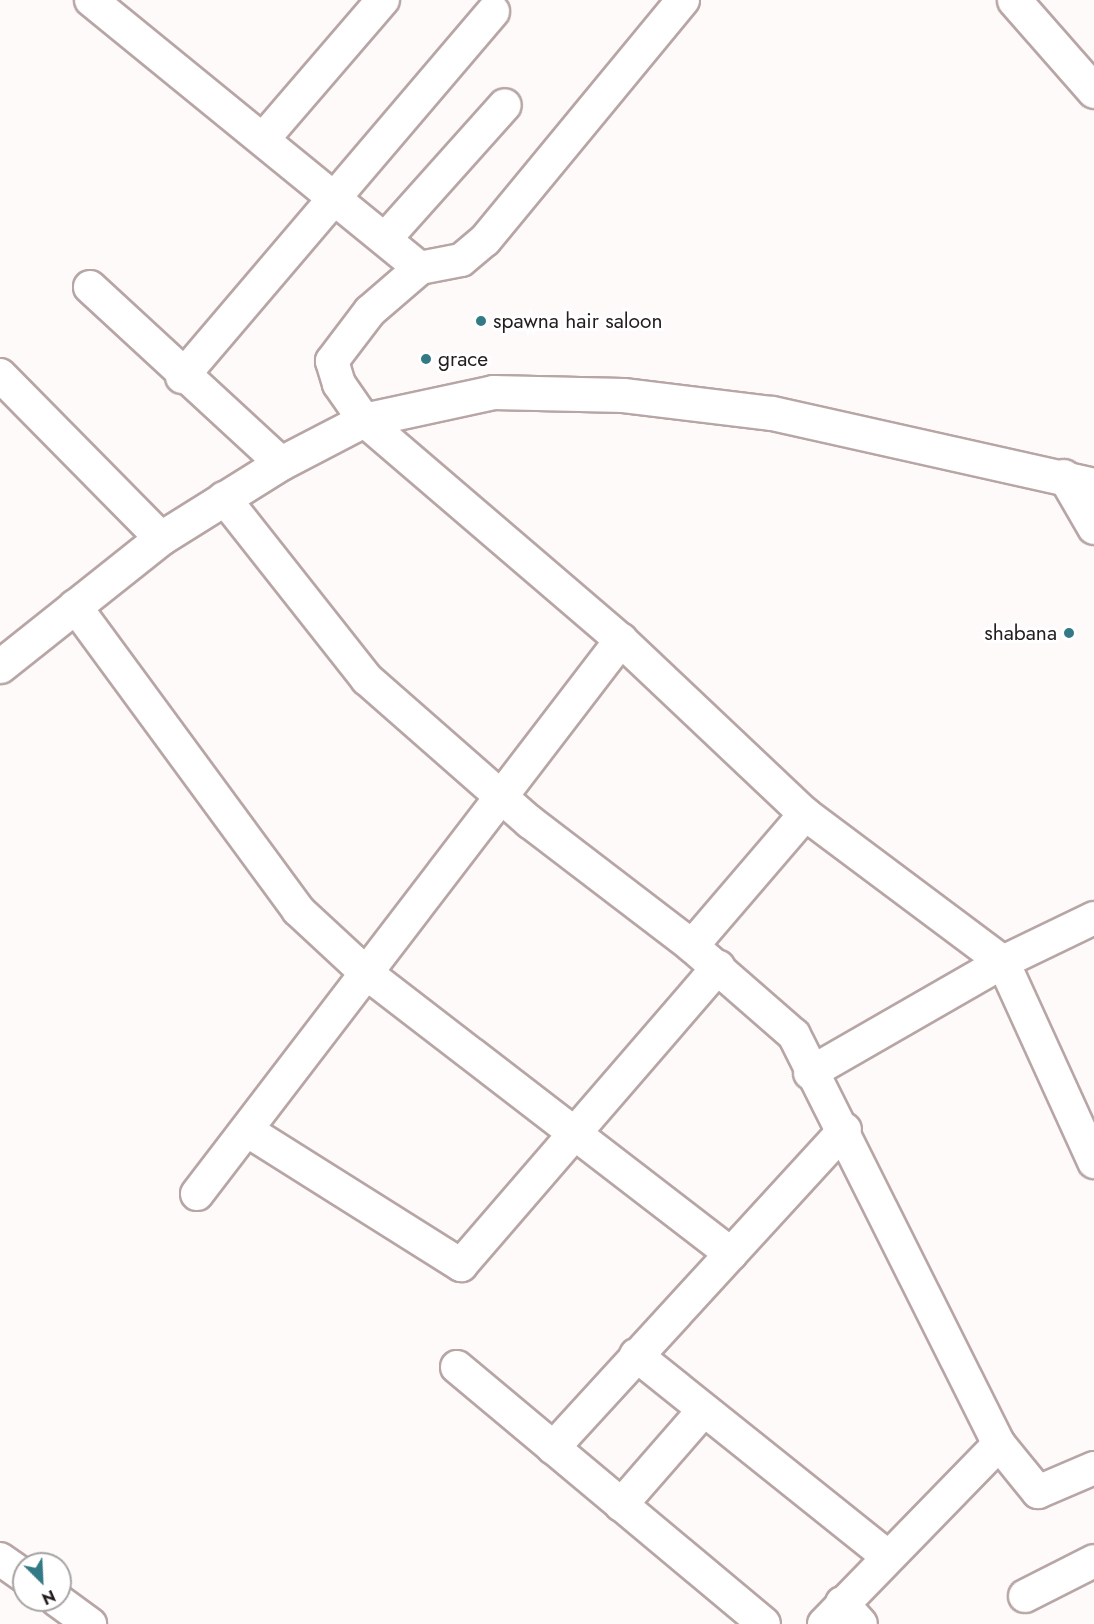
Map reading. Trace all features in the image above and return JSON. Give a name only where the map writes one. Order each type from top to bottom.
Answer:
[{"type":"street","points":[[91,0],[265,137],[420,268]]},
{"type":"street","points":[[265,137],[383,0]]},
{"type":"street","points":[[683,0],[485,240],[461,260],[420,268],[370,311],[332,361],[339,384],[364,420],[621,640],[805,814],[1003,962],[1094,1162]]},
{"type":"street","points":[[1014,0],[1094,91]]},
{"type":"street","points":[[182,377],[339,198],[493,11]]},
{"type":"street","points":[[386,238],[505,105]]},
{"type":"street","points":[[90,287],[182,377],[281,463]]},
{"type":"street","points":[[0,375],[161,538]]},
{"type":"street","points":[[0,666],[161,538],[281,463],[364,420],[493,392],[623,395],[772,413],[1079,480],[1094,528]]},
{"type":"street","points":[[224,498],[367,679],[500,797],[692,946],[794,1035],[810,1073],[845,1129],[999,1444],[1038,1492],[1094,1468]]},
{"type":"street","points":[[75,606],[298,910],[365,972],[731,1254]]},
{"type":"street","points":[[197,1194],[248,1131],[365,972],[621,640]]},
{"type":"street","points":[[692,946],[805,814]]},
{"type":"street","points":[[810,1073],[1003,962],[1094,918]]},
{"type":"street","points":[[248,1131],[461,1265],[576,1136],[717,967]]},
{"type":"street","points":[[553,1448],[845,1129]]},
{"type":"street","points":[[636,1356],[886,1555]]},
{"type":"street","points":[[457,1367],[764,1624]]},
{"type":"street","points":[[621,1505],[704,1410]]},
{"type":"street","points":[[842,1617],[886,1555],[999,1444]]},
{"type":"street","points":[[1025,1596],[1094,1561]]},
{"type":"street","points":[[72,1611],[90,1624]]},
{"type":"place","name":"spawna hair saloon","points":[[481,321]]},
{"type":"place","name":"grace","points":[[426,359]]},
{"type":"place","name":"shabana","points":[[1069,633]]}]
